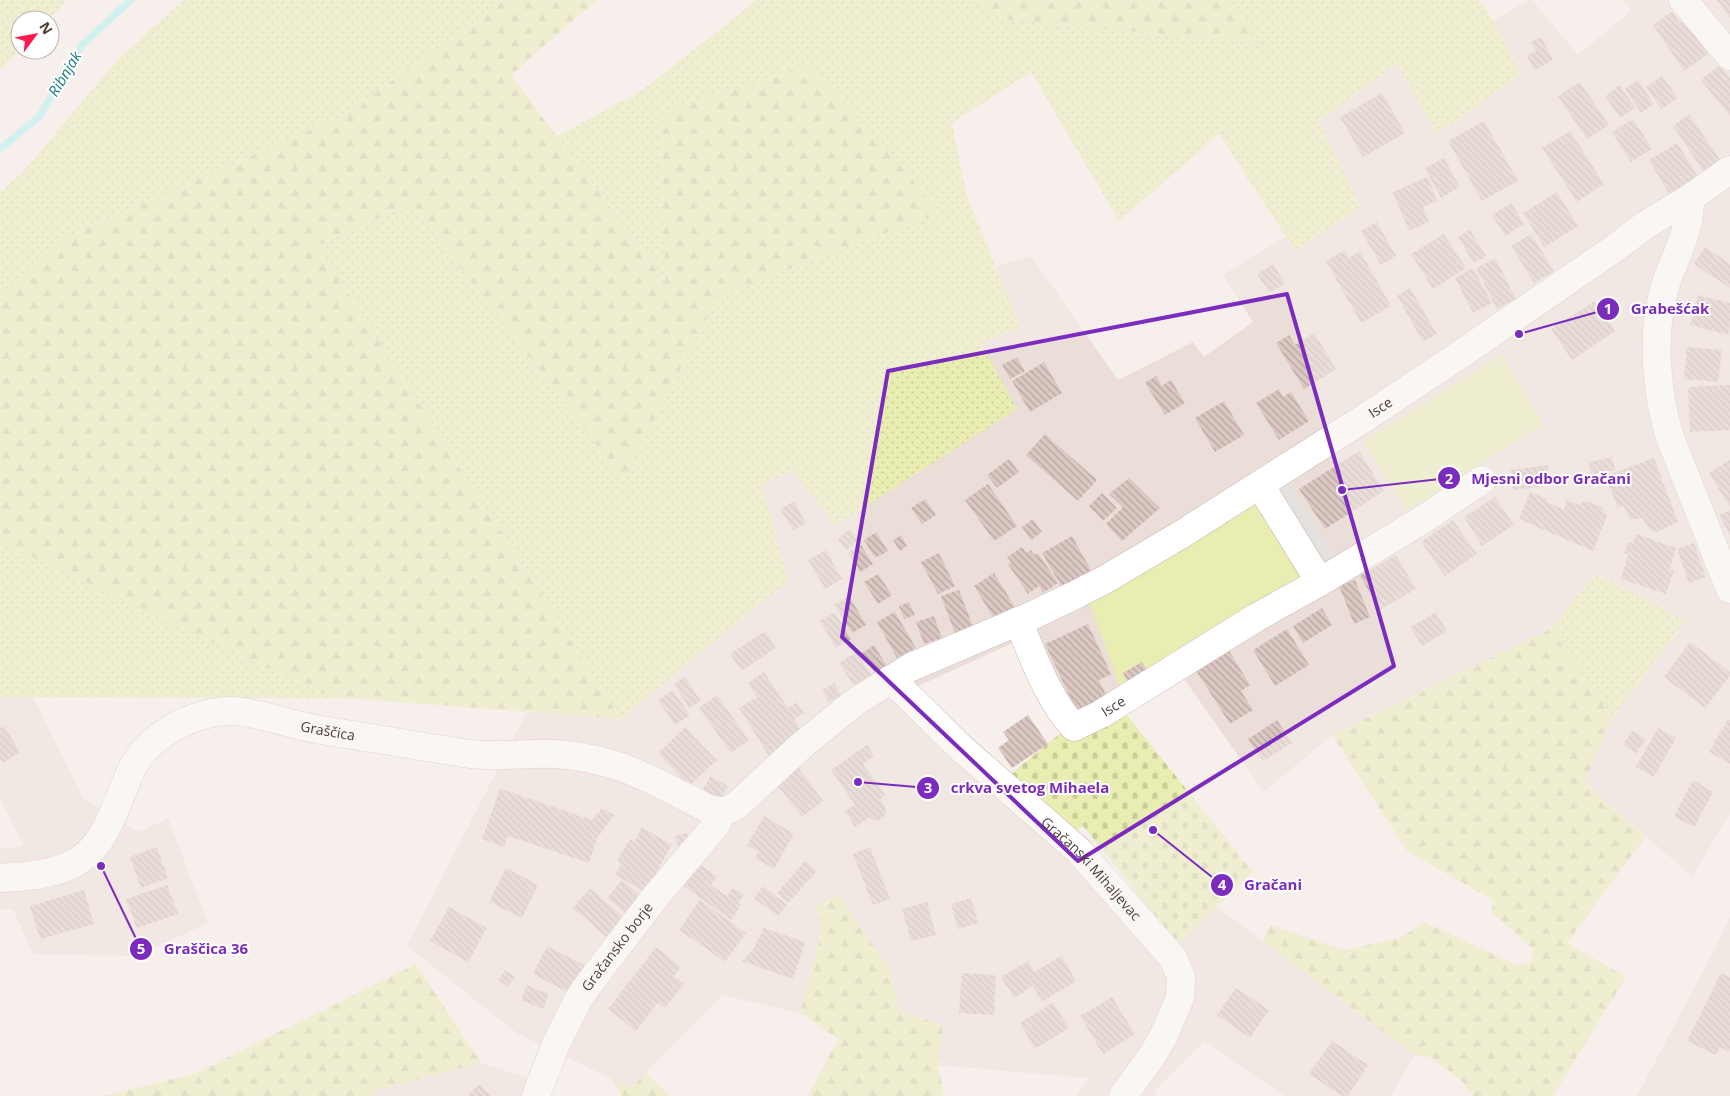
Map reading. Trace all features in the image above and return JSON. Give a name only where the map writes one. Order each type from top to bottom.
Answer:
[{"type":"street","points":[[1683,0],[1730,56]]},
{"type":"street","name":"Isce","points":[[722,812],[737,805],[789,756],[855,702],[891,679],[911,667],[1018,622],[1106,579],[1182,534],[1434,372],[1615,248],[1644,226],[1690,198],[1730,170]]},
{"type":"street","points":[[1690,198],[1688,221],[1665,288],[1658,331],[1657,375],[1662,409],[1669,435],[1730,589]]},
{"type":"street","name":"Isce","points":[[1018,622],[1062,714],[1074,727],[1101,714],[1226,635],[1320,582],[1422,520],[1482,480]]},
{"type":"street","points":[[1260,485],[1320,582]]},
{"type":"street","name":"Gračanski Mihaljevac","points":[[891,679],[960,747],[1079,851],[1173,958],[1181,977],[1180,998],[1163,1037],[1152,1056],[1122,1096]]},
{"type":"street","name":"Graščica","points":[[0,878],[43,873],[65,867],[81,859],[99,842],[107,829],[134,765],[145,750],[183,722],[213,713],[231,711],[311,728],[469,754],[508,756],[550,754],[583,757],[628,770],[708,809],[722,812]]},
{"type":"street","name":"Gračansko borje","points":[[536,1096],[556,1044],[590,981],[661,890],[716,825],[722,812]]},
{"type":"highlighted area","points":[[1287,294],[1394,666],[1078,861],[842,637],[888,371]]},
{"type":"shaded area","points":[[1532,0],[1578,55],[1631,11],[1623,0],[1730,0],[1730,814],[1692,876],[1583,782],[1612,718],[1686,622],[1596,573],[1551,629],[1332,735],[1264,792],[1184,679],[1121,708],[1075,739],[1015,642],[916,687],[1178,944],[1217,907],[1415,1055],[1390,1096],[1285,1096],[1204,1041],[1157,1088],[1155,1096],[1077,1096],[1089,1078],[938,1065],[943,1026],[899,1010],[890,970],[816,905],[822,929],[800,1013],[722,995],[631,1088],[517,1033],[407,946],[527,712],[621,719],[762,485],[793,469],[981,342],[1021,328],[996,267],[1031,256],[1118,380],[1193,342],[1204,357],[1253,322],[1223,275],[1285,237],[1294,251],[1318,122],[1396,64],[1437,134],[1520,76],[1494,21]]},
{"type":"shaded area","points":[[1288,483],[1337,560],[1326,566],[1271,494]]},
{"type":"shaded area","points":[[0,697],[33,697],[83,798],[138,832],[168,819],[208,923],[136,956],[33,954],[13,909],[0,910],[0,849],[24,846],[0,798]]},
{"type":"shaded area","points":[[1730,917],[1730,1096],[1637,1096],[1721,937]]},
{"type":"shaded area","points":[[481,1063],[528,1078],[525,1096],[370,1096],[378,1090]]},
{"type":"green space","points":[[0,0],[67,0],[58,10],[10,10],[10,60],[0,70]]},
{"type":"green space","points":[[184,0],[503,0],[344,115],[57,242],[0,295],[0,192],[23,172],[118,59]]},
{"type":"green space","points":[[503,0],[597,0],[511,75],[666,282],[658,114],[809,64],[941,212],[717,296],[624,481],[412,204],[317,245],[621,719],[331,697],[0,542],[0,295],[57,242],[344,115]]},
{"type":"green space","points":[[757,0],[970,0],[1010,20],[1257,43],[1230,0],[1479,0],[1494,21],[1521,75],[1437,134],[1396,64],[1319,122],[1361,207],[1295,251],[1219,134],[1119,221],[1031,72],[952,123],[967,197],[1021,328],[981,343],[1017,409],[835,526],[793,470],[762,485],[788,581],[621,719],[317,245],[412,204],[624,481],[717,296],[940,212],[667,283],[557,136],[643,90]]},
{"type":"green space","points":[[970,0],[1230,0],[1258,43],[1010,20]]},
{"type":"green space","points":[[1501,355],[1544,424],[1407,511],[1364,442]]},
{"type":"green space","points":[[1264,502],[1302,574],[1293,583],[1187,642],[1123,695],[1089,601],[1250,505]]},
{"type":"green space","points":[[0,541],[339,698],[0,697]]},
{"type":"green space","points":[[1596,573],[1686,621],[1612,718],[1551,629]]},
{"type":"green space","points":[[1551,629],[1612,718],[1584,782],[1645,837],[1567,943],[1626,977],[1553,1096],[1473,1096],[1461,1080],[1430,1057],[1415,1055],[1262,941],[1271,925],[1344,950],[1400,938],[1424,922],[1517,965],[1532,961],[1533,949],[1491,912],[1494,901],[1407,851],[1332,735]]},
{"type":"green space","points":[[1121,708],[1253,872],[1178,944],[1083,826],[1071,834],[1006,778],[1067,728]]},
{"type":"green space","points":[[839,895],[890,970],[899,1010],[943,1026],[938,1065],[944,1096],[808,1096],[838,1039],[800,1013],[822,929],[816,905]]},
{"type":"green space","points":[[416,964],[481,1063],[378,1090],[370,1096],[103,1096],[194,1074]]},
{"type":"green space","points":[[646,1073],[670,1096],[622,1096],[612,1079],[631,1088]]},
{"type":"building","points":[[1717,0],[1730,0],[1730,18]]},
{"type":"building","points":[[1672,12],[1680,23],[1686,18],[1714,50],[1684,71],[1653,25]]},
{"type":"building","points":[[1541,37],[1553,60],[1535,70],[1527,56],[1536,51],[1531,42]]},
{"type":"building","points":[[1720,65],[1730,77],[1730,116],[1701,80]]},
{"type":"building","points":[[1662,76],[1678,98],[1661,109],[1646,87]]},
{"type":"building","points":[[1638,80],[1654,104],[1641,113],[1625,89]]},
{"type":"building","points":[[1580,82],[1609,125],[1587,139],[1558,96]]},
{"type":"building","points":[[1620,85],[1635,108],[1620,118],[1605,96]]},
{"type":"building","points":[[1382,93],[1405,133],[1363,157],[1340,117]]},
{"type":"building","points":[[1689,114],[1720,160],[1703,171],[1673,126]]},
{"type":"building","points":[[1633,119],[1652,149],[1631,162],[1612,132]]},
{"type":"building","points":[[1484,121],[1518,181],[1482,201],[1448,141]]},
{"type":"building","points":[[1570,131],[1604,184],[1577,202],[1542,148]]},
{"type":"building","points":[[1677,143],[1698,177],[1670,195],[1649,160]]},
{"type":"building","points":[[1444,158],[1460,187],[1441,198],[1425,168]]},
{"type":"building","points":[[1428,177],[1437,201],[1423,207],[1429,222],[1409,231],[1393,192]]},
{"type":"building","points":[[1557,192],[1578,226],[1544,247],[1523,213]]},
{"type":"building","points":[[1511,203],[1524,224],[1505,236],[1492,215]]},
{"type":"building","points":[[1377,222],[1396,256],[1381,265],[1361,231]]},
{"type":"building","points":[[1470,230],[1486,256],[1474,263],[1458,237]]},
{"type":"building","points":[[1444,234],[1466,268],[1433,289],[1411,254]]},
{"type":"building","points":[[1531,234],[1554,271],[1534,283],[1511,246]]},
{"type":"building","points":[[1705,247],[1730,264],[1730,288],[1694,264]]},
{"type":"building","points":[[1345,250],[1349,258],[1360,251],[1391,306],[1361,323],[1326,261]]},
{"type":"building","points":[[1495,258],[1516,299],[1497,309],[1476,268]]},
{"type":"building","points":[[1273,264],[1285,284],[1269,293],[1257,274]]},
{"type":"building","points":[[1473,268],[1492,303],[1473,313],[1455,278]]},
{"type":"building","points":[[1410,288],[1437,334],[1423,342],[1397,296]]},
{"type":"building","points":[[1698,295],[1730,303],[1728,335],[1690,325]]},
{"type":"building","points":[[1595,301],[1615,331],[1572,360],[1551,329]]},
{"type":"building","points":[[1314,333],[1336,369],[1304,389],[1276,343],[1289,335],[1295,345]]},
{"type":"building","points":[[1687,347],[1722,350],[1718,382],[1684,379]]},
{"type":"building","points":[[1017,357],[1025,371],[1010,379],[1002,365]]},
{"type":"building","points":[[1044,362],[1062,393],[1030,412],[1012,381]]},
{"type":"building","points":[[1156,376],[1162,386],[1171,380],[1185,403],[1165,415],[1145,383]]},
{"type":"building","points":[[1730,385],[1730,430],[1690,432],[1688,387]]},
{"type":"building","points":[[1279,389],[1283,397],[1291,392],[1309,421],[1279,440],[1256,403]]},
{"type":"building","points":[[1224,401],[1244,435],[1215,452],[1195,418]]},
{"type":"building","points":[[1045,434],[1097,480],[1078,501],[1026,455]]},
{"type":"building","points":[[1359,451],[1384,491],[1325,529],[1299,489]]},
{"type":"building","points":[[1612,457],[1615,470],[1591,475],[1589,462]]},
{"type":"building","points":[[1654,458],[1678,522],[1657,532],[1648,528],[1642,518],[1630,520],[1623,505],[1618,508],[1605,476]]},
{"type":"building","points":[[1009,459],[1019,472],[997,488],[987,475]]},
{"type":"building","points":[[1730,460],[1730,505],[1729,506],[1709,473]]},
{"type":"building","points":[[1548,465],[1550,485],[1513,490],[1510,470]]},
{"type":"building","points":[[1129,478],[1160,508],[1122,541],[1106,524],[1123,507],[1109,494]]},
{"type":"building","points":[[988,484],[1017,526],[994,541],[965,500]]},
{"type":"building","points":[[1530,492],[1547,499],[1546,502],[1564,509],[1567,500],[1579,505],[1586,501],[1602,507],[1607,516],[1593,551],[1519,519]]},
{"type":"building","points":[[1102,493],[1117,508],[1103,521],[1089,506]]},
{"type":"building","points":[[1495,497],[1514,525],[1482,546],[1464,517]]},
{"type":"building","points":[[925,499],[936,515],[922,524],[911,508]]},
{"type":"building","points":[[794,501],[806,523],[793,530],[780,509]]},
{"type":"building","points":[[1730,510],[1730,535],[1719,515]]},
{"type":"building","points":[[1033,519],[1042,532],[1031,540],[1022,527]]},
{"type":"building","points":[[1453,520],[1477,554],[1445,576],[1421,542]]},
{"type":"building","points":[[850,529],[858,540],[846,550],[838,539]]},
{"type":"building","points":[[876,532],[888,551],[875,558],[864,540]]},
{"type":"building","points":[[1636,534],[1676,548],[1670,569],[1674,570],[1666,594],[1621,579],[1628,555],[1651,563],[1624,553],[1628,542],[1633,544]]},
{"type":"building","points":[[901,535],[907,546],[900,551],[893,540]]},
{"type":"building","points":[[1072,536],[1093,574],[1064,591],[1042,553]]},
{"type":"building","points":[[1694,543],[1706,577],[1689,583],[1677,549]]},
{"type":"building","points":[[861,545],[873,564],[860,572],[848,553]]},
{"type":"building","points":[[1022,547],[1026,553],[1031,550],[1034,555],[1038,553],[1058,583],[1043,593],[1039,586],[1028,594],[1008,564],[1011,562],[1007,557]]},
{"type":"building","points":[[826,550],[842,579],[825,589],[808,560]]},
{"type":"building","points":[[939,553],[955,586],[938,594],[921,562]]},
{"type":"building","points":[[1396,555],[1416,589],[1380,610],[1360,576]]},
{"type":"building","points":[[994,573],[1016,609],[996,622],[974,586]]},
{"type":"building","points":[[878,574],[892,595],[878,604],[864,582]]},
{"type":"building","points":[[1355,580],[1370,617],[1354,624],[1339,586]]},
{"type":"building","points":[[959,590],[974,629],[956,636],[941,596]]},
{"type":"building","points":[[849,596],[866,625],[852,633],[834,605]]},
{"type":"building","points":[[909,602],[915,615],[904,619],[899,606]]},
{"type":"building","points":[[1322,608],[1332,625],[1303,643],[1293,626]]},
{"type":"building","points":[[835,612],[851,639],[836,648],[820,621]]},
{"type":"building","points":[[895,612],[916,648],[897,658],[877,622]]},
{"type":"building","points":[[1436,612],[1447,631],[1422,646],[1410,627]]},
{"type":"building","points":[[934,616],[942,638],[924,644],[916,622]]},
{"type":"building","points":[[1088,624],[1111,674],[1099,680],[1107,697],[1077,712],[1045,644]]},
{"type":"building","points":[[1287,629],[1309,665],[1275,686],[1253,650]]},
{"type":"building","points":[[765,631],[776,648],[742,671],[730,654]]},
{"type":"building","points":[[1690,642],[1730,672],[1730,676],[1705,708],[1664,677]]},
{"type":"building","points":[[874,645],[888,668],[876,676],[862,653]]},
{"type":"building","points":[[1228,649],[1250,685],[1241,691],[1253,710],[1230,724],[1195,669]]},
{"type":"building","points":[[856,652],[874,678],[856,689],[839,663]]},
{"type":"building","points":[[1142,662],[1151,678],[1131,688],[1123,673]]},
{"type":"building","points":[[764,672],[788,708],[797,702],[804,713],[794,719],[805,736],[770,758],[739,708],[757,697],[748,683]]},
{"type":"building","points":[[685,677],[701,701],[689,708],[674,684]]},
{"type":"building","points":[[834,683],[841,695],[829,702],[822,690]]},
{"type":"building","points":[[673,690],[690,715],[675,725],[658,700]]},
{"type":"building","points":[[717,695],[749,740],[731,753],[699,708]]},
{"type":"building","points":[[1028,715],[1048,744],[1012,768],[998,748],[1009,740],[1003,732]]},
{"type":"building","points":[[1728,719],[1730,720],[1730,764],[1709,752]]},
{"type":"building","points":[[1277,720],[1292,743],[1263,761],[1248,739]]},
{"type":"building","points":[[4,726],[20,752],[3,763],[0,759],[0,728]]},
{"type":"building","points":[[685,727],[717,760],[689,786],[658,753]]},
{"type":"building","points":[[1658,728],[1676,738],[1654,777],[1636,767]]},
{"type":"building","points":[[1633,730],[1646,739],[1636,754],[1623,745]]},
{"type":"building","points":[[867,745],[874,756],[863,764],[885,795],[880,800],[885,806],[886,813],[883,818],[877,821],[872,820],[870,817],[855,827],[845,811],[855,805],[831,770]]},
{"type":"building","points":[[798,767],[823,801],[802,817],[776,784]]},
{"type":"building","points":[[710,776],[728,786],[717,806],[699,797]]},
{"type":"building","points":[[1693,780],[1713,792],[1694,827],[1674,816]]},
{"type":"building","points":[[500,789],[592,820],[602,808],[614,815],[597,838],[589,863],[508,836],[504,847],[482,839]]},
{"type":"building","points":[[764,816],[794,834],[774,869],[755,858],[758,852],[747,845]]},
{"type":"building","points":[[642,827],[672,845],[645,892],[615,875],[621,864],[617,861],[630,839],[634,842]]},
{"type":"building","points":[[688,833],[692,846],[679,850],[675,836]]},
{"type":"building","points":[[157,847],[168,878],[141,888],[130,857]]},
{"type":"building","points":[[870,847],[890,899],[873,905],[853,854]]},
{"type":"building","points":[[805,861],[817,871],[788,903],[777,893]]},
{"type":"building","points":[[699,864],[717,876],[711,885],[727,896],[733,888],[744,895],[738,903],[741,905],[731,920],[679,883]]},
{"type":"building","points":[[506,868],[538,885],[522,918],[489,902]]},
{"type":"building","points":[[622,880],[645,900],[630,917],[607,898]]},
{"type":"building","points":[[167,885],[178,914],[137,928],[126,899]]},
{"type":"building","points":[[763,886],[787,905],[778,916],[754,898]]},
{"type":"building","points":[[590,888],[628,921],[611,941],[573,908]]},
{"type":"building","points":[[84,890],[94,924],[40,939],[30,906]]},
{"type":"building","points":[[971,898],[978,923],[958,929],[951,904]]},
{"type":"building","points":[[700,900],[746,933],[725,962],[679,930]]},
{"type":"building","points":[[927,902],[936,935],[911,941],[902,909]]},
{"type":"building","points":[[449,907],[487,928],[468,962],[430,941]]},
{"type":"building","points":[[764,928],[805,942],[793,979],[742,961],[754,948]]},
{"type":"building","points":[[547,946],[588,967],[573,995],[533,974]]},
{"type":"building","points":[[656,947],[681,967],[674,976],[684,984],[665,1008],[658,1003],[636,1031],[608,1009]]},
{"type":"building","points":[[1061,956],[1076,981],[1042,1002],[1033,986],[1014,998],[1001,977],[1028,961],[1034,972]]},
{"type":"building","points":[[505,970],[515,977],[508,987],[499,980]]},
{"type":"building","points":[[962,973],[996,975],[994,1015],[959,1013]]},
{"type":"building","points":[[1721,973],[1730,977],[1730,1051],[1720,1047],[1716,1055],[1687,1041]]},
{"type":"building","points":[[527,985],[549,994],[543,1009],[521,1000]]},
{"type":"building","points":[[1236,988],[1269,1010],[1250,1038],[1217,1015]]},
{"type":"building","points":[[1112,997],[1135,1034],[1103,1054],[1080,1016]]},
{"type":"building","points":[[1053,1002],[1069,1028],[1035,1049],[1020,1023]]},
{"type":"building","points":[[1332,1041],[1368,1065],[1348,1096],[1342,1096],[1309,1074]]},
{"type":"building","points":[[479,1084],[491,1096],[467,1096]]},
{"type":"waterway","name":"Ribnjak","points":[[0,149],[39,117],[82,45],[131,0]]},
{"type":"place","name":"Grabešćak","points":[[1519,334]]},
{"type":"place","name":"Mjesni odbor Gračani","points":[[1342,490]]},
{"type":"place","name":"crkva svetog Mihaela","points":[[858,782]]},
{"type":"place","name":"Gračani","points":[[1153,830]]},
{"type":"place","name":"Graščica 36","points":[[101,866]]}]
